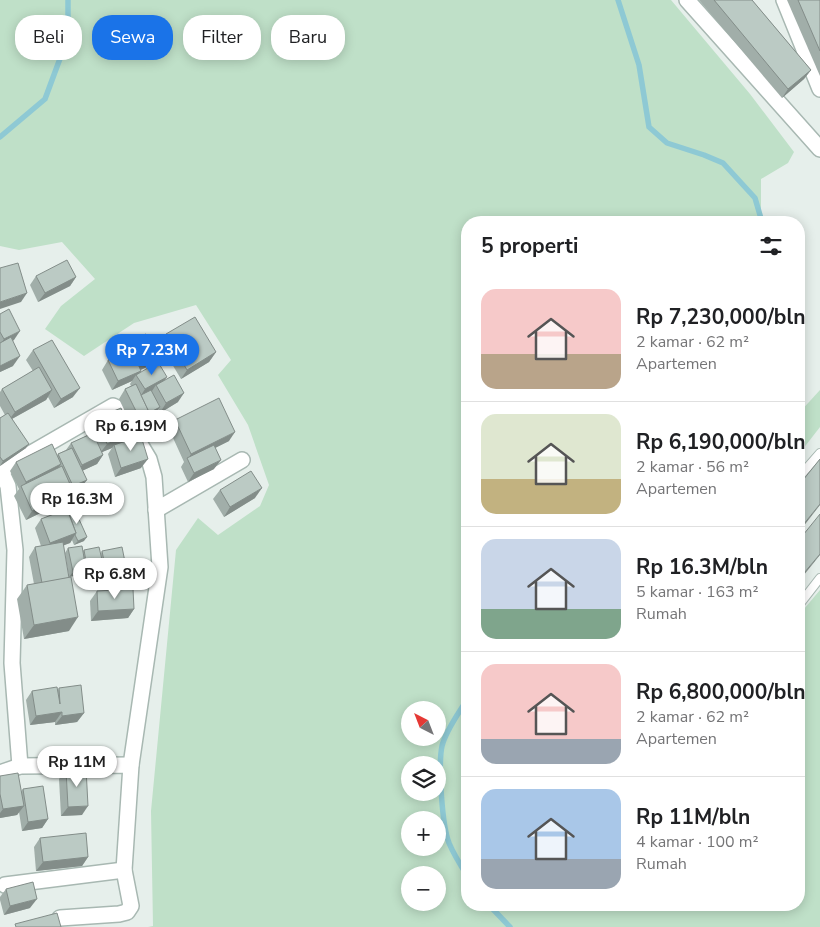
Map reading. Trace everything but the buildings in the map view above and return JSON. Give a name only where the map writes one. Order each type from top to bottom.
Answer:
[{"type":"street","points":[[687,0],[820,149]]},
{"type":"street","points":[[784,0],[820,89]]},
{"type":"street","points":[[20,766],[12,663],[15,550],[8,486],[1,469],[113,406],[117,407],[149,459],[154,477],[160,567],[131,765],[124,870],[130,906],[127,912],[60,918]]},
{"type":"street","points":[[156,510],[242,460]]},
{"type":"street","points":[[0,773],[20,766],[131,765]]},
{"type":"street","points":[[5,885],[124,870]]},
{"type":"lane","points":[[805,470],[820,453]]},
{"type":"lane","points":[[805,598],[820,578]]},
{"type":"green space","points":[[0,0],[671,0],[750,94],[794,152],[788,163],[761,179],[761,216],[461,216],[461,911],[805,911],[805,608],[820,590],[820,927],[148,927],[153,926],[151,811],[176,550],[198,518],[218,535],[260,506],[269,485],[248,425],[218,375],[231,360],[196,305],[134,323],[84,356],[45,329],[61,306],[95,279],[62,242],[19,250],[0,246]]},
{"type":"green space","points":[[820,390],[820,427],[805,446],[805,406]]},
{"type":"waterway","points":[[0,137],[45,99],[68,37],[68,0]]},
{"type":"waterway","points":[[618,0],[639,65],[649,127],[667,143],[723,163],[755,198],[760,216]]},
{"type":"waterway","points":[[461,710],[444,740],[440,767],[447,834],[453,852],[461,865]]},
{"type":"waterway","points":[[495,911],[510,927]]}]
